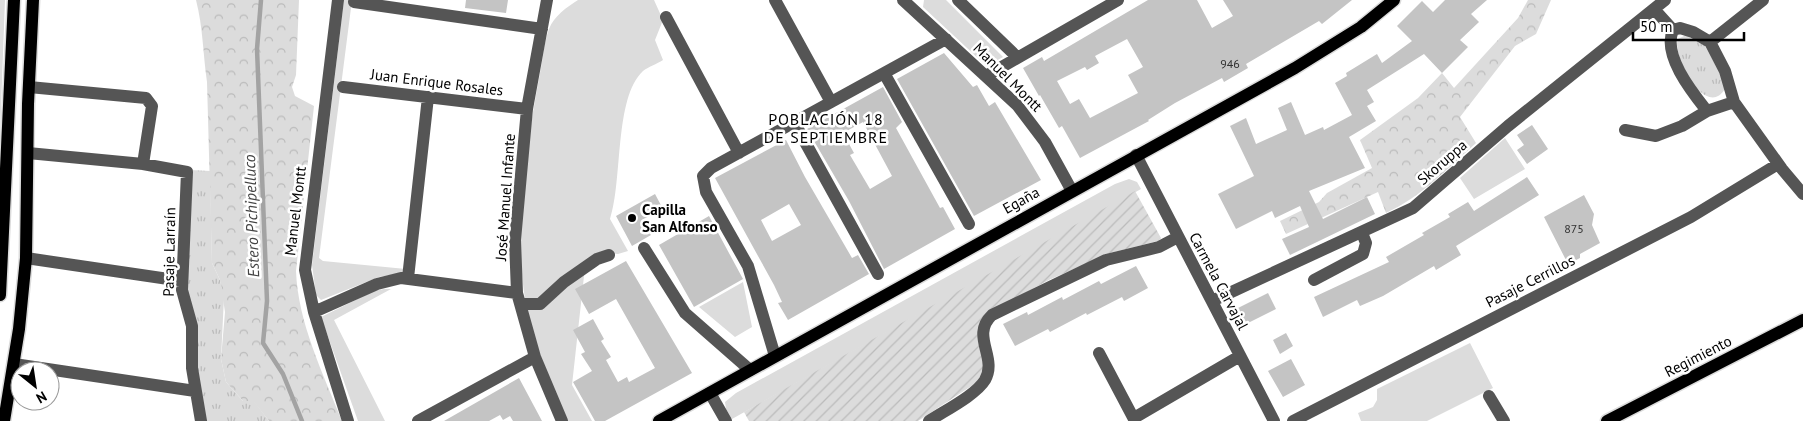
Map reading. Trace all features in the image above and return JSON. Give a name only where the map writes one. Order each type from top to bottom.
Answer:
[{"type":"main road","points":[[0,295],[14,0]]},
{"type":"main road","points":[[14,361],[26,258],[29,88],[33,0]]},
{"type":"main road","name":"Egaña","points":[[659,421],[1315,56],[1389,2]]},
{"type":"main road","name":"Regimiento","points":[[1607,421],[1803,320]]},
{"type":"main road","points":[[4,421],[10,387]]},
{"type":"street","name":"Manuel Montt","points":[[338,0],[305,257],[305,270],[314,312],[348,421]]},
{"type":"street","name":"José Manuel Infante","points":[[547,0],[528,109],[515,240],[519,298],[535,357],[562,421]]},
{"type":"street","points":[[775,0],[831,102]]},
{"type":"street","name":"Manuel Montt","points":[[958,0],[1017,57]]},
{"type":"street","points":[[986,76],[1118,0]]},
{"type":"street","name":"Skoruppa","points":[[1212,301],[1414,208],[1508,126],[1665,0]]},
{"type":"street","points":[[1710,42],[1763,0]]},
{"type":"street","name":"Manuel Montt","points":[[908,1],[1017,105],[1059,165],[1072,191]]},
{"type":"street","points":[[354,2],[542,28]]},
{"type":"street","points":[[1654,9],[1673,30]]},
{"type":"street","points":[[666,17],[738,153]]},
{"type":"street","points":[[1673,30],[1680,28],[1693,32],[1710,42],[1725,71],[1734,102],[1778,164],[1803,193]]},
{"type":"street","points":[[1673,30],[1670,37],[1670,48],[1687,83],[1707,111]]},
{"type":"street","points":[[775,356],[748,266],[703,183],[703,176],[711,168],[946,39]]},
{"type":"street","points":[[884,73],[968,224]]},
{"type":"street","name":"Juan Enrique Rosales","points":[[343,87],[528,109]]},
{"type":"street","points":[[28,153],[143,164],[152,106],[146,98],[29,88]]},
{"type":"street","points":[[408,278],[428,97]]},
{"type":"street","points":[[1626,130],[1656,136],[1682,126],[1707,111],[1734,102]]},
{"type":"street","points":[[794,122],[878,274]]},
{"type":"street","name":"Carmela Carvajal","points":[[1136,155],[1274,421]]},
{"type":"street","name":"Pasaje Larraín","points":[[143,164],[187,172],[182,290],[194,341],[192,368],[201,421]]},
{"type":"street","name":"Pasaje Cerrillos","points":[[1293,421],[1691,217],[1778,164]]},
{"type":"street","points":[[1314,280],[1363,254],[1366,243],[1362,233]]},
{"type":"street","points":[[929,421],[977,389],[984,381],[990,365],[983,343],[982,330],[992,315],[1106,260],[1159,247],[1178,237]]},
{"type":"street","points":[[644,248],[685,314],[750,370]]},
{"type":"street","points":[[314,312],[377,284],[408,278],[519,298],[540,304],[564,282],[597,259],[609,255]]},
{"type":"street","points":[[26,258],[182,281]]},
{"type":"street","points":[[1099,353],[1135,420],[1240,356]]},
{"type":"street","points":[[418,421],[535,357]]},
{"type":"street","points":[[60,371],[195,391]]},
{"type":"street","points":[[710,392],[726,421]]},
{"type":"street","points":[[1489,396],[1504,421]]},
{"type":"green space","points":[[0,0],[5,0],[0,136]]},
{"type":"green space","points":[[196,0],[299,0],[296,75],[292,87],[295,96],[314,106],[296,271],[301,310],[306,329],[342,421],[269,421],[254,402],[243,401],[226,382],[221,359],[225,312],[220,280],[212,263],[207,82],[202,30]]},
{"type":"green space","points":[[344,0],[352,0],[319,258],[323,261],[406,269],[402,273],[379,277],[321,300],[316,295],[312,265]]},
{"type":"green space","points":[[578,0],[654,0],[663,20],[655,40],[663,60],[643,71],[634,84],[627,100],[623,119],[617,183],[610,219],[628,251],[618,254],[609,253],[585,267],[572,385],[592,421],[566,421],[541,358],[524,292],[520,238],[523,182],[546,39],[549,29],[557,16]]},
{"type":"green space","points":[[924,0],[946,0],[1003,57],[994,62],[981,61],[923,7]]},
{"type":"green space","points":[[1528,0],[1551,0],[1536,34],[1515,46],[1460,117],[1476,143],[1422,191],[1386,213],[1378,192],[1286,234],[1280,221],[1319,202],[1327,193],[1372,168],[1360,140],[1418,98],[1442,73],[1454,88],[1518,18]]},
{"type":"green space","points":[[1686,35],[1704,44],[1721,75],[1725,89],[1717,97],[1708,97],[1699,91],[1685,69],[1677,46],[1678,39]]},
{"type":"green space","points":[[1505,138],[1525,169],[1474,199],[1460,178]]},
{"type":"green space","points":[[190,170],[210,171],[212,263],[220,280],[224,297],[221,359],[226,382],[243,401],[254,401],[269,421],[203,421],[187,288]]},
{"type":"green space","points":[[1129,179],[1137,182],[1141,189],[732,419],[726,409],[725,402],[736,393],[1115,184]]},
{"type":"green space","points":[[1135,191],[1161,238],[1158,241],[1110,253],[1049,280],[987,313],[985,367],[979,381],[918,421],[749,421],[744,412]]},
{"type":"green space","points":[[743,282],[752,327],[735,337],[699,307]]},
{"type":"green space","points":[[391,289],[334,320],[385,421],[358,421],[321,317],[374,291]]},
{"type":"green space","points":[[1470,343],[1493,388],[1427,421],[1361,421],[1358,413],[1373,407],[1377,400],[1377,389]]},
{"type":"building","points":[[466,0],[508,0],[506,13],[465,8]]},
{"type":"building","points":[[1148,0],[1197,0],[1212,28],[1233,16],[1223,0],[1352,0],[1322,24],[1319,21],[1246,64],[1248,68],[1224,82],[1222,78],[1175,103],[1149,121],[1080,158],[1062,126],[1059,128],[1023,68],[1042,57],[1044,61]],"holes":[[[1127,39],[1143,67],[1128,75],[1138,93],[1090,118],[1079,99],[1070,104],[1057,81],[1085,67],[1087,70],[1099,63],[1095,56]]]},
{"type":"building","points":[[1445,0],[1487,0],[1471,14],[1479,22],[1460,40],[1468,47],[1442,73],[1424,54],[1367,90],[1374,102],[1367,106],[1376,121],[1349,137],[1365,168],[1309,191],[1323,219],[1367,197],[1375,214],[1290,255],[1282,239],[1309,227],[1300,206],[1275,218],[1272,211],[1236,229],[1218,194],[1254,176],[1230,126],[1246,118],[1256,144],[1287,130],[1278,108],[1291,102],[1305,135],[1323,127],[1324,130],[1352,115],[1335,83],[1347,76],[1346,73],[1377,54],[1382,63],[1412,41],[1397,26],[1422,1],[1433,12]]},
{"type":"building","points":[[944,53],[973,87],[977,85],[989,106],[995,102],[1041,180],[974,216],[897,79]]},
{"type":"building","points":[[883,87],[902,122],[896,128],[940,208],[943,207],[955,229],[884,269],[849,201],[807,129]],"holes":[[[863,122],[892,176],[870,189],[850,155],[854,153],[843,133]]]},
{"type":"building","points":[[1532,125],[1548,149],[1527,164],[1517,150],[1524,145],[1517,135]]},
{"type":"building","points":[[786,140],[852,258],[858,255],[869,274],[788,320],[778,303],[782,302],[774,285],[715,178]],"holes":[[[789,204],[801,225],[772,241],[761,220]]]},
{"type":"building","points":[[1527,177],[1539,195],[1456,246],[1461,255],[1436,270],[1434,266],[1383,296],[1360,306],[1357,300],[1323,317],[1314,297],[1389,262],[1386,257],[1424,235],[1422,233],[1450,217],[1448,214],[1468,202],[1474,211]]},
{"type":"building","name":"Capilla San Alfonso","points":[[655,194],[663,209],[642,220],[651,235],[632,246],[616,216]]},
{"type":"building","points":[[1584,195],[1594,214],[1592,225],[1600,243],[1580,254],[1580,258],[1568,264],[1544,217]]},
{"type":"building","points":[[709,216],[743,279],[694,307],[659,245]]},
{"type":"building","points":[[626,261],[692,373],[605,421],[595,421],[573,382],[592,371],[581,354],[585,352],[573,330],[593,319],[604,339],[601,341],[611,357],[606,360],[618,382],[627,377],[629,382],[655,368],[616,299],[589,314],[575,289]]},
{"type":"building","points":[[1136,266],[1148,288],[1124,301],[1122,297],[1050,332],[1048,329],[1015,346],[1003,324],[1027,312],[1028,315],[1062,297],[1063,300],[1099,281],[1101,284]]},
{"type":"building","points":[[1268,293],[1276,309],[1244,325],[1236,309]]},
{"type":"building","points":[[1286,333],[1293,346],[1280,354],[1273,340]]},
{"type":"building","points":[[1291,359],[1305,385],[1283,397],[1268,371]]},
{"type":"building","points":[[519,378],[542,421],[513,421],[510,416],[503,420],[500,415],[489,421],[444,421]]},
{"type":"waterway","name":"Estero Pichipelluco","points":[[261,0],[257,49],[267,301],[263,343],[283,374],[302,421]]},
{"type":"place","name":"Capilla San Alfonso","points":[[632,218]]},
{"type":"district","name":"POBLACIÓN 18 DE SEPTIEMBRE","points":[[826,128]]}]
